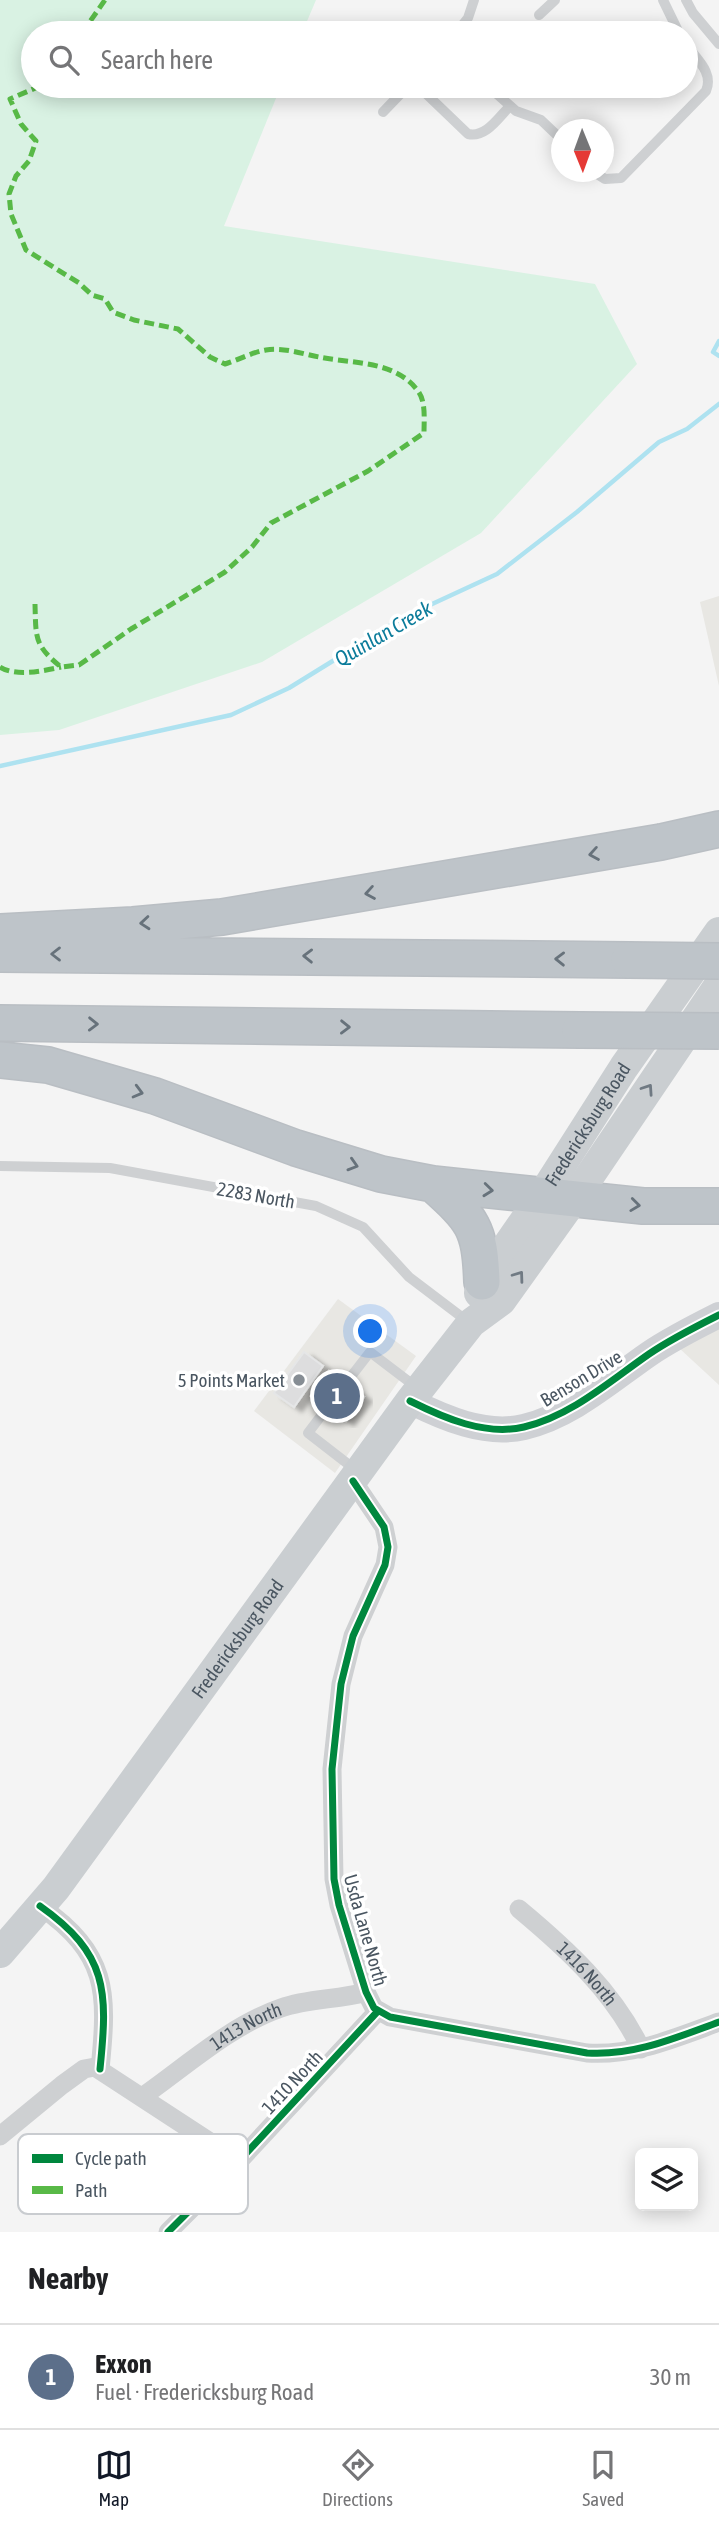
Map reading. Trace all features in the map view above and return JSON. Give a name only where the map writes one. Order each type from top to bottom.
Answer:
[{"type":"highway","points":[[0,932],[222,917],[662,842],[719,829]]},
{"type":"highway","points":[[662,842],[719,844]]},
{"type":"highway","points":[[0,954],[719,961]]},
{"type":"highway","points":[[0,1023],[719,1031]]},
{"type":"highway","points":[[0,1060],[48,1065],[155,1096],[296,1148],[381,1174],[433,1184],[643,1206],[719,1206]]},
{"type":"highway","points":[[433,1184],[460,1206],[471,1220],[481,1247],[482,1282]]},
{"type":"main road","name":"Fredericksburg Road","points":[[0,1953],[64,1877],[415,1396],[471,1324],[501,1301],[559,1197],[624,1067],[719,932]]},
{"type":"main road","name":"Fredericksburg Road","points":[[471,1324],[482,1282],[559,1197],[719,985]]},
{"type":"street","name":"Benson Drive","points":[[415,1396],[459,1423],[488,1428],[522,1427],[555,1416],[652,1352],[719,1315]]},
{"type":"street","name":"Usda Lane North","points":[[356,1477],[384,1527],[388,1547],[385,1565],[361,1616],[346,1659],[341,1684],[332,1769],[334,1879],[339,1905],[366,1992],[374,2008],[390,2017],[610,2055],[641,2049],[719,2022]]},
{"type":"street","points":[[40,1906],[75,1934],[95,1967],[105,2008],[100,2068]]},
{"type":"street","name":"1416 North","points":[[519,1909],[579,1961],[632,2028],[641,2049]]},
{"type":"street","name":"1413 North","points":[[142,2097],[176,2073],[194,2056],[237,2029],[279,2008],[366,1992]]},
{"type":"street","name":"1410 North","points":[[248,2151],[378,2011]]},
{"type":"street","points":[[0,2136],[84,2068],[100,2068],[198,2134]]},
{"type":"street","name":"1410 North","points":[[168,2232],[186,2214]]},
{"type":"lane","points":[[466,21],[474,0]]},
{"type":"lane","points":[[539,15],[555,0]]},
{"type":"lane","points":[[663,0],[673,21]]},
{"type":"lane","points":[[686,0],[693,13],[719,44]]},
{"type":"lane","points":[[614,178],[621,178],[706,91],[709,75],[698,60]]},
{"type":"lane","points":[[383,112],[396,98]]},
{"type":"lane","points":[[430,98],[467,134],[474,135],[486,130],[510,106]]},
{"type":"lane","points":[[501,98],[516,111],[541,121],[551,131]]},
{"type":"lane","name":"2283 North","points":[[0,1166],[110,1168],[316,1206],[363,1227],[409,1277],[471,1324]]},
{"type":"lane","points":[[346,1384],[370,1352],[415,1396]]},
{"type":"lane","points":[[327,1408],[308,1433],[356,1477]]},
{"type":"shaded area","points":[[719,596],[719,686],[700,602]]},
{"type":"shaded area","points":[[338,1299],[416,1356],[335,1473],[254,1411]]},
{"type":"shaded area","points":[[719,1325],[719,1385],[679,1348]]},
{"type":"green space","points":[[0,0],[316,0],[307,21],[21,21],[21,98],[276,98],[224,226],[595,284],[637,364],[481,533],[262,662],[59,730],[0,735]]},
{"type":"building","name":"5 Points Market","points":[[304,1352],[323,1366],[294,1407],[274,1393]]},
{"type":"building","points":[[329,1371],[364,1397],[346,1421],[311,1396]]},
{"type":"waterway","name":"Quinlan Creek","points":[[719,341],[713,352],[719,356]]},
{"type":"waterway","name":"Quinlan Creek","points":[[0,766],[231,715],[289,688],[404,617],[497,574],[577,512],[659,442],[687,429],[719,404]]},
{"type":"marked path","points":[[90,21],[105,0]]},
{"type":"marked path","points":[[21,94],[10,99],[21,124],[36,141],[29,161],[16,176],[9,194],[11,214],[26,250],[79,283],[92,295],[105,299],[113,312],[134,320],[178,329],[210,357],[225,364],[261,351],[279,349],[386,368],[409,381],[421,395],[424,422],[424,433],[368,471],[271,523],[252,547],[225,572],[131,629],[79,665],[61,667],[46,653],[38,640],[35,604]]},
{"type":"marked path","points":[[0,667],[14,672],[61,667]]},
{"type":"cycle path","points":[[410,1401],[465,1424],[495,1429],[524,1427],[558,1415],[574,1406],[657,1349],[719,1315]]},
{"type":"cycle path","points":[[353,1481],[384,1527],[388,1547],[385,1565],[353,1636],[341,1684],[332,1769],[334,1879],[339,1905],[366,1992],[374,2008],[390,2017],[587,2053],[638,2049],[719,2022]]},
{"type":"cycle path","points":[[40,1906],[79,1941],[91,1958],[98,1976],[104,2017],[100,2069]]},
{"type":"cycle path","points":[[248,2151],[378,2011]]},
{"type":"cycle path","points":[[168,2232],[186,2214]]},
{"type":"place","name":"5 Points Market","points":[[299,1380]]},
{"type":"place","name":"Exxon","points":[[337,1396]]}]
